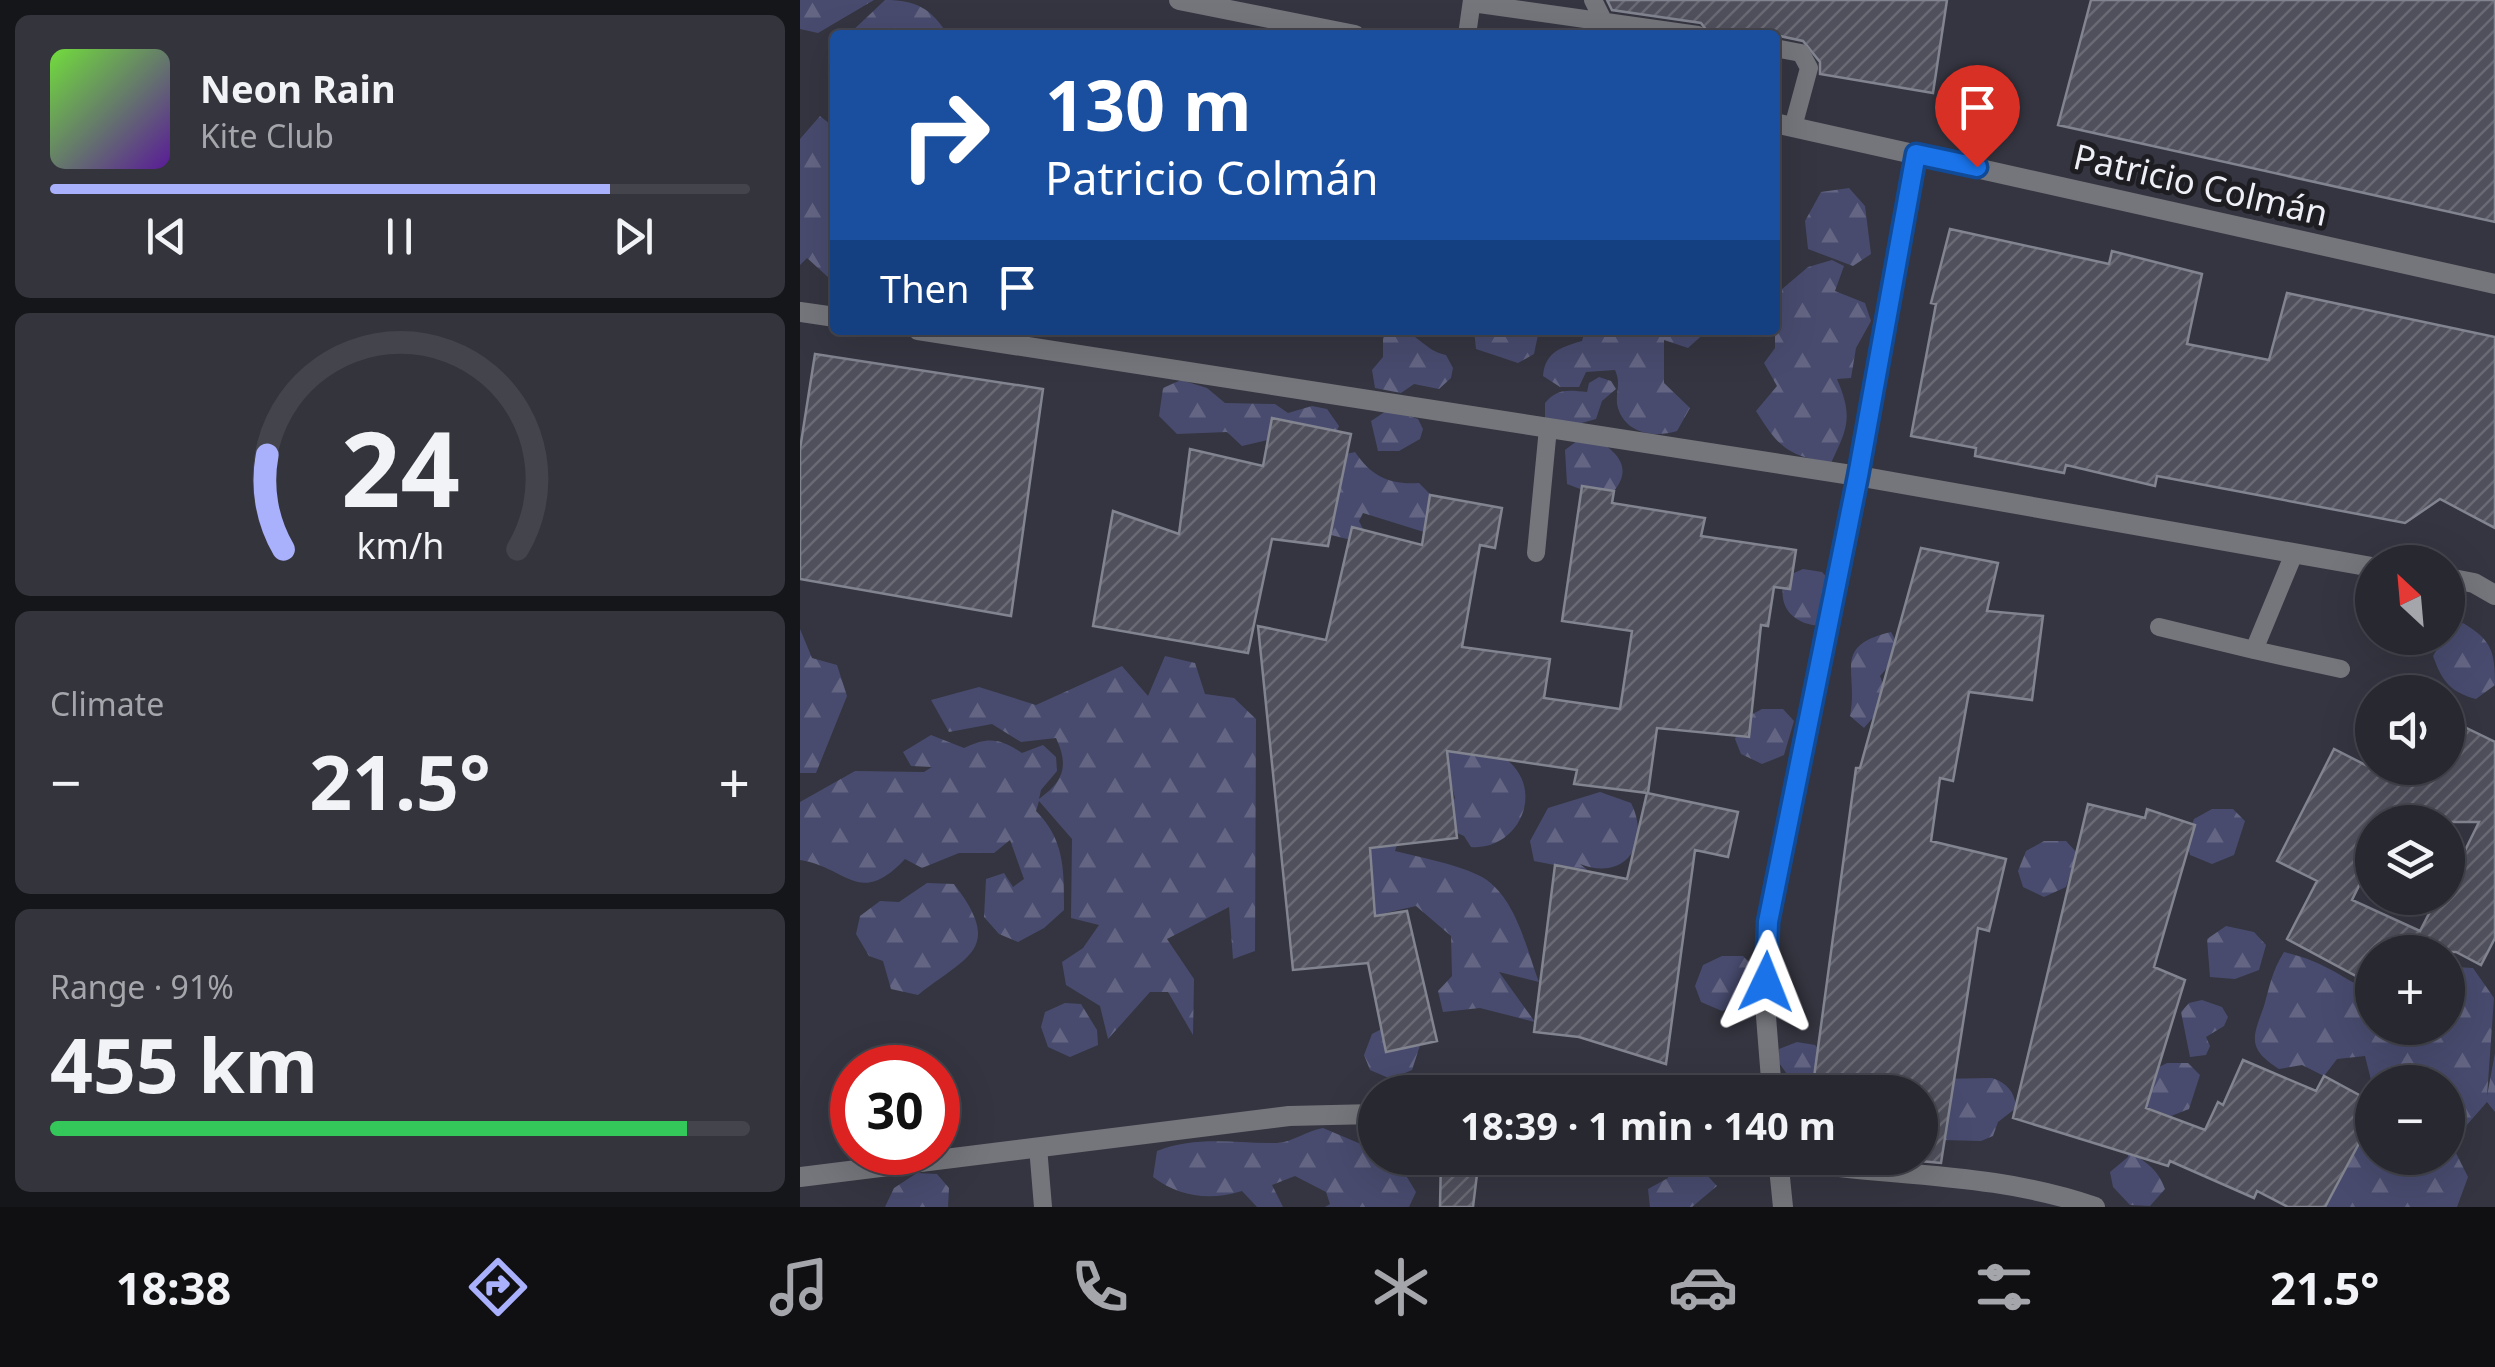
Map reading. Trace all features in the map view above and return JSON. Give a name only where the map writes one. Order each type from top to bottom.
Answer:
[{"type":"street","points":[[1179,0],[1330,30]]},
{"type":"street","name":"Patricio Colmán","points":[[1784,125],[2495,284]]},
{"type":"street","points":[[1771,1075],[1765,1004],[1768,922],[1858,476],[1916,154]]},
{"type":"street","points":[[800,312],[830,316]]},
{"type":"street","points":[[950,335],[1858,476],[2355,565]]},
{"type":"street","points":[[2465,581],[2495,595]]},
{"type":"street","points":[[800,1177],[1289,1116],[1358,1114]]},
{"type":"street","points":[[1777,1175],[1782,1207]]},
{"type":"street","points":[[1936,1175],[2057,1194],[2095,1207]]},
{"type":"lane","points":[[1593,0],[1602,18]]},
{"type":"lane","points":[[1468,30],[1472,1],[1670,30]]},
{"type":"lane","points":[[1780,49],[1801,53],[1809,68],[1784,125]]},
{"type":"lane","points":[[1536,553],[1548,428]]},
{"type":"lane","points":[[2254,650],[2292,556]]},
{"type":"lane","points":[[2159,627],[2341,668]]},
{"type":"lane","points":[[1038,1147],[1044,1207]]},
{"type":"green space","points":[[800,0],[874,0],[818,33],[800,29]]},
{"type":"green space","points":[[885,0],[922,7],[944,30],[853,30]]},
{"type":"green space","points":[[820,116],[830,124],[829,278],[807,258],[800,265],[800,139]]},
{"type":"green space","points":[[1849,188],[1865,206],[1871,254],[1853,266],[1808,249],[1805,221],[1821,192]]},
{"type":"green space","points":[[1832,260],[1844,266],[1835,291],[1865,303],[1871,321],[1856,348],[1851,378],[1837,379],[1847,413],[1831,463],[1786,448],[1756,411],[1777,386],[1764,363],[1775,348],[1775,335],[1780,335],[1780,291],[1808,267]]},
{"type":"green space","points":[[1383,335],[1412,335],[1446,355],[1453,368],[1451,378],[1439,389],[1414,384],[1401,393],[1375,388],[1372,370],[1383,357]]},
{"type":"green space","points":[[1475,335],[1538,335],[1534,354],[1518,363],[1476,349]]},
{"type":"green space","points":[[1584,335],[1702,335],[1688,348],[1664,340],[1664,383],[1690,408],[1677,431],[1651,434],[1628,424],[1618,408],[1615,370],[1586,372],[1579,387],[1560,387],[1543,376],[1551,356],[1582,341]]},
{"type":"green space","points":[[1599,377],[1611,381],[1616,389],[1602,401],[1596,419],[1571,426],[1545,419],[1545,403],[1550,398],[1564,391],[1587,392],[1589,383]]},
{"type":"green space","points":[[1181,380],[1207,388],[1225,403],[1275,404],[1288,413],[1312,406],[1327,409],[1339,426],[1335,435],[1285,436],[1242,446],[1227,432],[1177,434],[1159,416],[1163,388]]},
{"type":"green space","points":[[1389,409],[1418,419],[1423,429],[1420,439],[1399,451],[1378,451],[1371,421]]},
{"type":"green space","points":[[1586,434],[1611,450],[1621,464],[1623,472],[1614,491],[1588,492],[1567,484],[1565,450]]},
{"type":"green space","points":[[1355,452],[1382,478],[1419,483],[1431,495],[1437,521],[1424,532],[1363,513],[1359,521],[1363,529],[1351,540],[1331,535],[1323,517],[1342,455]]},
{"type":"green space","points":[[1803,569],[1822,572],[1835,586],[1827,626],[1797,619],[1786,607],[1785,577]]},
{"type":"green space","points":[[2465,624],[2490,648],[2495,685],[2476,699],[2465,695],[2465,675],[2442,675],[2433,656],[2465,655]]},
{"type":"green space","points":[[800,629],[812,658],[837,665],[847,696],[816,773],[800,773]]},
{"type":"green space","points":[[1891,632],[1898,645],[1894,660],[1880,676],[1889,699],[1864,728],[1850,716],[1851,662],[1861,645]]},
{"type":"green space","points":[[1165,656],[1195,663],[1205,694],[1234,698],[1256,719],[1255,951],[1233,959],[1229,907],[1167,939],[1194,979],[1193,1035],[1168,992],[1150,992],[1108,1039],[1100,1006],[1066,985],[1062,962],[1083,948],[1099,925],[1071,918],[1072,839],[1039,801],[1036,811],[1053,833],[1061,857],[1064,910],[1044,928],[1018,942],[999,934],[984,917],[986,879],[1004,873],[1013,887],[1024,879],[1010,840],[994,853],[959,853],[922,868],[905,859],[876,881],[864,883],[800,860],[800,802],[855,771],[924,772],[932,767],[911,766],[903,752],[931,735],[964,748],[993,741],[1022,753],[1043,745],[1056,757],[1057,771],[1041,790],[1039,799],[1059,779],[1063,765],[1056,738],[1021,742],[992,724],[949,732],[931,700],[979,687],[1036,705],[1122,666],[1148,696]]},
{"type":"green space","points":[[1762,709],[1783,709],[1794,721],[1784,755],[1762,764],[1741,754],[1735,739],[1743,719]]},
{"type":"green space","points":[[1448,734],[1507,760],[1519,773],[1524,787],[1521,817],[1502,839],[1488,846],[1471,847],[1464,836],[1448,829],[1443,817],[1455,798],[1445,759]]},
{"type":"green space","points":[[1600,792],[1631,803],[1638,832],[1630,855],[1610,868],[1580,864],[1590,872],[1534,861],[1530,841],[1548,808]]},
{"type":"green space","points":[[2212,809],[2233,809],[2245,821],[2234,855],[2212,864],[2190,855],[2186,839],[2194,819]]},
{"type":"green space","points":[[1399,838],[1395,851],[1478,875],[1501,894],[1518,922],[1539,982],[1499,972],[1535,1022],[1480,1008],[1443,1012],[1438,991],[1452,976],[1451,936],[1416,906],[1359,919],[1355,852]]},
{"type":"green space","points":[[2044,841],[2066,841],[2077,853],[2066,887],[2044,897],[2023,887],[2018,871],[2026,851]]},
{"type":"green space","points":[[927,883],[954,884],[977,924],[978,938],[964,960],[918,995],[891,989],[883,961],[869,956],[856,934],[860,916],[880,901],[899,902]]},
{"type":"green space","points":[[2226,926],[2254,932],[2266,945],[2259,970],[2235,979],[2210,977],[2207,939]]},
{"type":"green space","points":[[2284,952],[2318,963],[2355,984],[2355,1045],[2465,1045],[2465,968],[2473,968],[2494,998],[2487,1096],[2495,1053],[2495,1112],[2487,1102],[2465,1127],[2465,1065],[2367,1065],[2365,1056],[2337,1059],[2324,1076],[2302,1065],[2279,1069],[2268,1062],[2257,1048],[2255,1034]]},
{"type":"green space","points":[[1722,956],[1743,956],[1755,968],[1744,1002],[1722,1011],[1701,1002],[1695,986],[1703,965]]},
{"type":"green space","points":[[2202,1000],[2222,1007],[2228,1017],[2224,1026],[2206,1037],[2210,1046],[2206,1055],[2190,1057],[2181,1012],[2189,1003]]},
{"type":"green space","points":[[1065,1003],[1081,1004],[1097,1030],[1098,1045],[1070,1057],[1048,1047],[1041,1027],[1045,1012]]},
{"type":"green space","points":[[1391,1024],[1423,1036],[1412,1070],[1400,1075],[1382,1075],[1370,1070],[1364,1055],[1372,1034]]},
{"type":"green space","points":[[1797,1042],[1815,1045],[1827,1060],[1828,1075],[1788,1075],[1779,1063],[1779,1049]]},
{"type":"green space","points":[[2167,1063],[2188,1063],[2200,1075],[2189,1109],[2171,1116],[2144,1106],[2149,1072]]},
{"type":"green space","points":[[1992,1078],[2009,1089],[2016,1108],[1998,1122],[1993,1136],[1981,1141],[1943,1140],[1938,1130],[1938,1079]]},
{"type":"green space","points":[[1323,1128],[1358,1143],[1358,1175],[1406,1175],[1416,1192],[1409,1207],[1325,1207],[1330,1204],[1326,1192],[1295,1176],[1272,1185],[1283,1207],[1257,1207],[1242,1191],[1195,1195],[1173,1189],[1153,1177],[1157,1151],[1172,1146],[1202,1142],[1277,1143]]},
{"type":"green space","points":[[2355,1143],[2355,1175],[2465,1175],[2465,1171],[2468,1177],[2457,1207],[2313,1207],[2337,1149]]},
{"type":"green space","points":[[2128,1151],[2150,1166],[2165,1189],[2150,1206],[2130,1205],[2113,1187],[2110,1172],[2128,1157]]},
{"type":"green space","points":[[914,1175],[938,1175],[949,1188],[948,1207],[885,1207],[894,1188]]},
{"type":"green space","points":[[1707,1175],[1717,1186],[1692,1207],[1650,1207],[1648,1189],[1668,1178]]},
{"type":"building","points":[[1607,0],[1947,0],[1933,93],[1820,74],[1820,62],[1803,41],[1780,36],[1780,30],[1706,30],[1701,23],[1612,10]]},
{"type":"building","points":[[2091,0],[2495,0],[2495,222],[2058,125]]},
{"type":"building","points":[[1950,229],[2109,264],[2112,251],[2202,274],[2187,344],[2269,360],[2287,293],[2495,337],[2495,528],[2440,499],[2405,523],[2157,476],[2155,486],[2066,465],[2064,473],[1975,456],[1976,448],[1911,436],[1936,304],[1931,303]]},
{"type":"building","points":[[815,354],[1043,389],[1011,616],[800,579],[800,449]]},
{"type":"building","points":[[1272,418],[1351,434],[1328,546],[1272,539],[1248,653],[1093,626],[1113,511],[1179,534],[1190,449],[1263,466]]},
{"type":"building","points":[[1582,486],[1614,491],[1612,503],[1705,518],[1701,536],[1796,550],[1790,589],[1774,587],[1768,626],[1761,625],[1749,737],[1657,728],[1648,793],[1574,784],[1577,770],[1447,751],[1457,838],[1370,848],[1375,916],[1407,911],[1437,1041],[1386,1052],[1368,963],[1293,970],[1258,626],[1326,640],[1352,527],[1422,545],[1430,495],[1502,508],[1495,548],[1480,545],[1462,647],[1550,659],[1544,698],[1620,709],[1632,631],[1562,621]]},
{"type":"building","points":[[1921,548],[1998,563],[1987,611],[2043,616],[2032,700],[1969,692],[1953,781],[1940,778],[1931,841],[2006,859],[1989,931],[1978,928],[1941,1163],[1938,1075],[1814,1075],[1856,768],[1860,768]]},
{"type":"building","points":[[2465,727],[2495,742],[2495,938],[2481,965],[2465,957],[2465,935],[2355,935],[2355,975],[2287,939],[2317,881],[2277,861],[2334,749],[2355,760],[2355,785],[2465,785]]},
{"type":"building","points":[[1647,793],[1738,812],[1728,857],[1695,850],[1666,1064],[1579,1037],[1534,1032],[1555,865],[1627,879]]},
{"type":"building","points":[[2088,804],[2145,818],[2147,809],[2195,825],[2154,967],[2185,980],[2146,1108],[2205,1130],[2218,1102],[2223,1105],[2243,1060],[2316,1091],[2324,1076],[2355,1093],[2355,1151],[2325,1207],[2288,1207],[2257,1191],[2254,1198],[2170,1161],[2168,1166],[2013,1118]]},
{"type":"building","points":[[1441,1175],[1477,1175],[1473,1207],[1440,1207]]},
{"type":"route","points":[[1766,982],[1768,922],[1858,476],[1916,154],[1977,167]]}]
